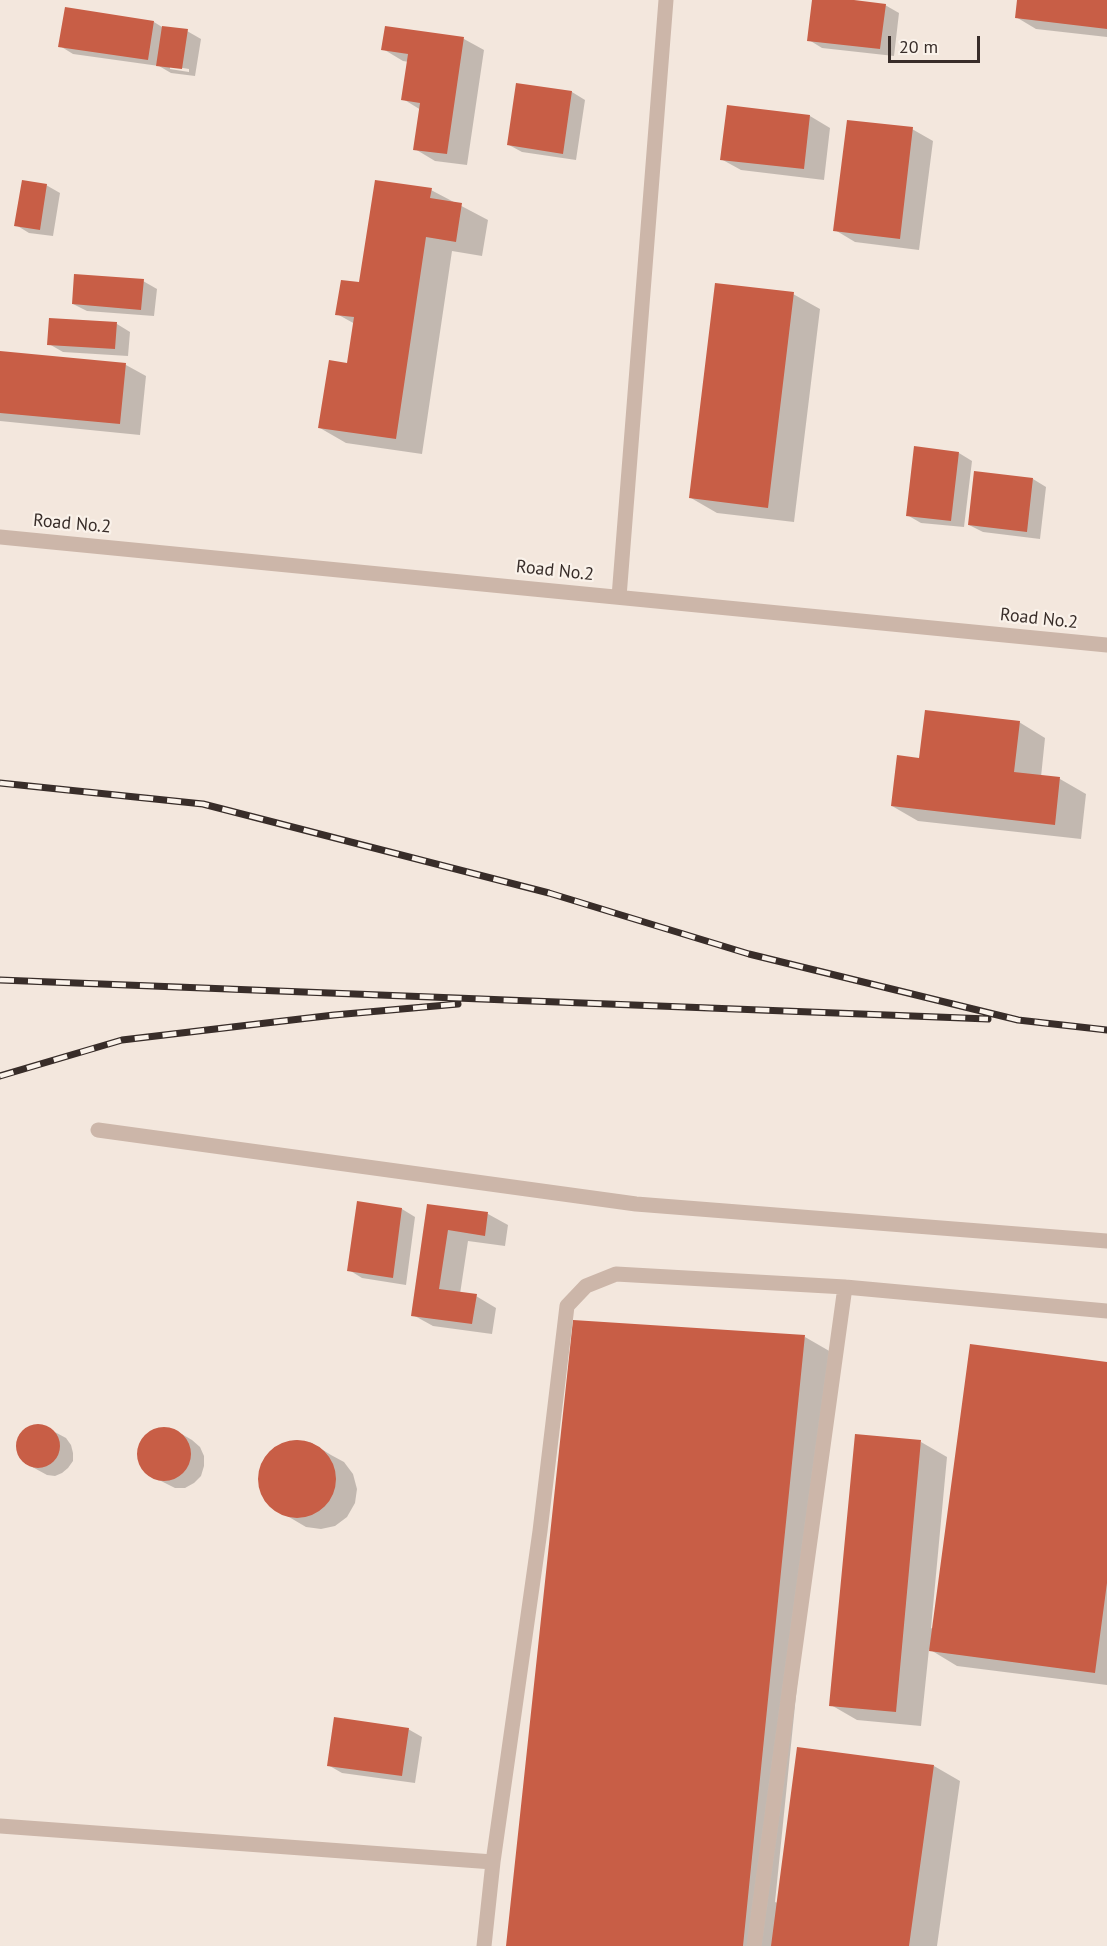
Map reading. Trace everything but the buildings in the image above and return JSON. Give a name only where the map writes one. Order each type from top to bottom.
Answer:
[{"type":"lane","points":[[619,597],[666,0]]},
{"type":"lane","name":"Road No.2","points":[[0,537],[1107,645]]},
{"type":"lane","points":[[98,1130],[636,1204],[1107,1241]]},
{"type":"lane","points":[[484,1946],[540,1531],[567,1306],[586,1286],[616,1274],[845,1287],[1107,1311]]},
{"type":"lane","points":[[754,1946],[845,1287]]},
{"type":"lane","points":[[0,1826],[494,1862]]},
{"type":"railway","points":[[0,783],[203,804],[549,893],[749,954],[1018,1020],[1107,1030]]},
{"type":"railway","points":[[0,980],[988,1019]]},
{"type":"railway","points":[[0,1076],[122,1040],[334,1015],[458,1004]]}]
